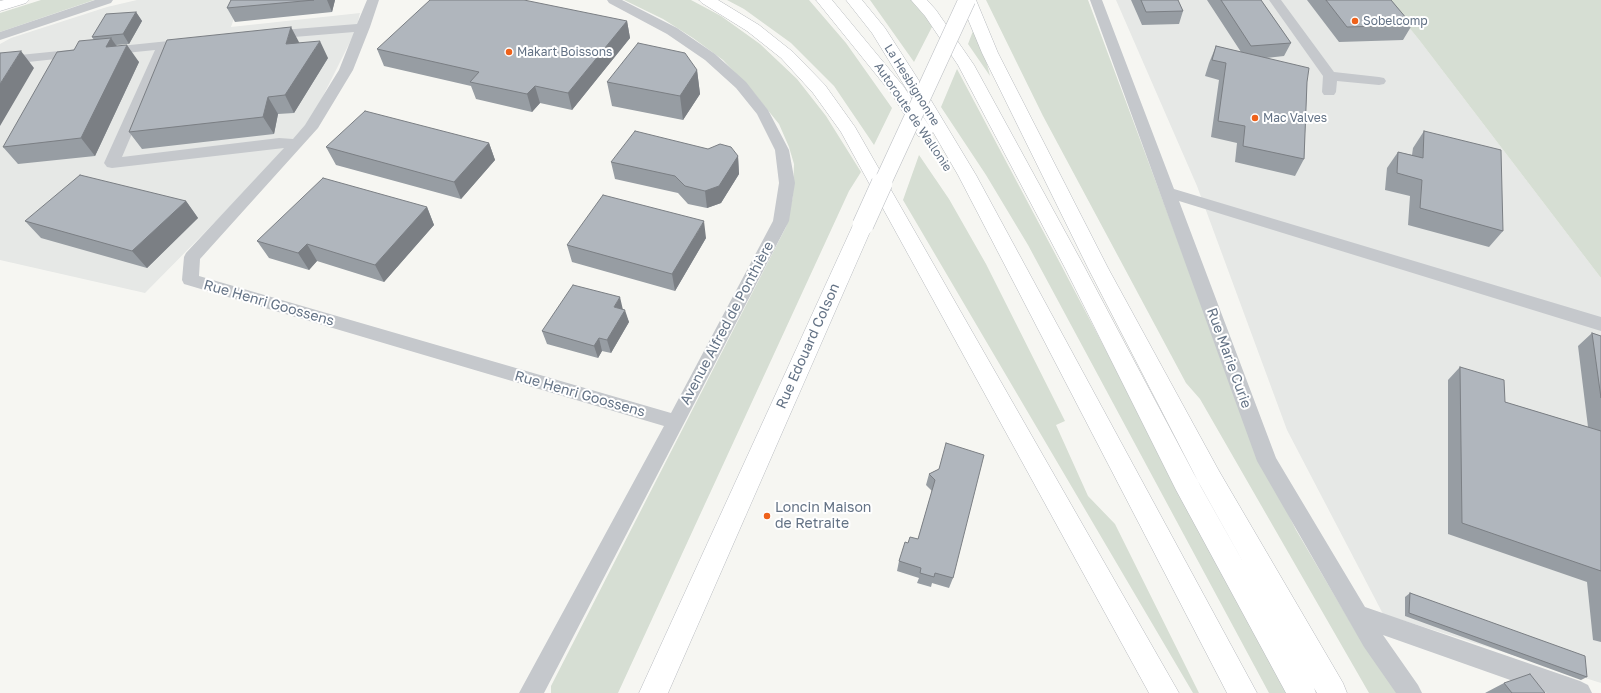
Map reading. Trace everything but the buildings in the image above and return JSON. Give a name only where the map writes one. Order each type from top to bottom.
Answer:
[{"type":"main road","points":[[0,6],[21,0]]},
{"type":"main road","points":[[707,0],[753,28],[787,55],[819,89],[849,131],[1165,693]]},
{"type":"main road","name":"Autoroute de Wallonie","points":[[824,0],[859,41],[898,91],[953,176],[987,216]]},
{"type":"main road","name":"La Hesbignonne","points":[[854,0],[878,32],[915,87],[967,175],[987,216]]},
{"type":"main road","points":[[919,0],[931,12],[966,65],[1075,268],[1185,482],[1302,693]]},
{"type":"main road","points":[[968,0],[990,53],[1098,268],[1210,479],[1332,693]]},
{"type":"main road","name":"Rue Edouard Colson","points":[[659,691],[863,225],[968,0]]},
{"type":"main road","points":[[987,216],[1243,693]]},
{"type":"street","points":[[0,36],[107,0]]},
{"type":"street","name":"Rue Henri Goossens","points":[[373,0],[364,27],[346,70],[311,128],[192,257],[190,280],[676,422]]},
{"type":"street","name":"Avenue Alfred de Ponthière","points":[[530,693],[676,422],[780,221],[787,183],[782,150],[764,113],[741,85],[710,57],[672,31],[613,0]]},
{"type":"street","name":"Rue Marie Curie","points":[[1096,0],[1169,193],[1267,461],[1372,639],[1410,693]]},
{"type":"street","points":[[1274,0],[1330,76],[1329,92]]},
{"type":"street","points":[[254,37],[364,27]]},
{"type":"street","points":[[0,61],[200,42]]},
{"type":"street","points":[[163,46],[112,163],[279,143],[297,144]]},
{"type":"street","points":[[1330,76],[1380,81]]},
{"type":"street","points":[[1169,193],[1601,324]]},
{"type":"street","points":[[1358,615],[1580,693]]},
{"type":"shaded area","points":[[41,0],[94,0],[0,32],[0,13]]},
{"type":"shaded area","points":[[137,0],[240,0],[231,27],[360,13],[356,30],[312,118],[286,150],[145,293],[0,260],[0,44],[11,38],[107,7]]},
{"type":"shaded area","points":[[624,0],[691,0],[721,16],[760,44],[797,79],[826,116],[861,172],[849,191],[618,693],[551,693],[551,686],[786,227],[793,196],[794,164],[789,147],[779,124],[754,93],[723,60],[693,38],[663,19]]},
{"type":"shaded area","points":[[727,0],[809,0],[846,43],[892,108],[874,145],[834,86],[791,43],[744,9]]},
{"type":"shaded area","points":[[870,0],[911,0],[933,25],[914,62]]},
{"type":"shaded area","points":[[986,0],[1088,0],[1254,445],[1296,530],[1356,632],[1399,693],[1369,693],[1200,399],[1186,383],[1043,116]]},
{"type":"shaded area","points":[[1116,0],[1387,0],[1601,278],[1601,683],[1383,614],[1287,430],[1197,186]]},
{"type":"shaded area","points":[[1387,0],[1601,0],[1601,278],[1420,41]]},
{"type":"shaded area","points":[[973,31],[982,44],[990,76],[968,44]]},
{"type":"shaded area","points":[[957,69],[1286,693],[1269,693],[1028,245],[986,175],[941,107]]},
{"type":"shaded area","points":[[919,155],[949,199],[986,264],[1065,421],[1056,425],[1088,496],[1115,524],[1199,693],[1193,693],[903,200]]},
{"type":"place","name":"Sobelcomp","points":[[1355,21]]},
{"type":"place","name":"Makart Boissons","points":[[509,52]]},
{"type":"place","name":"Mac Valves","points":[[1255,118]]},
{"type":"place","name":"Loncin Maison de Retraite","points":[[767,516]]}]
